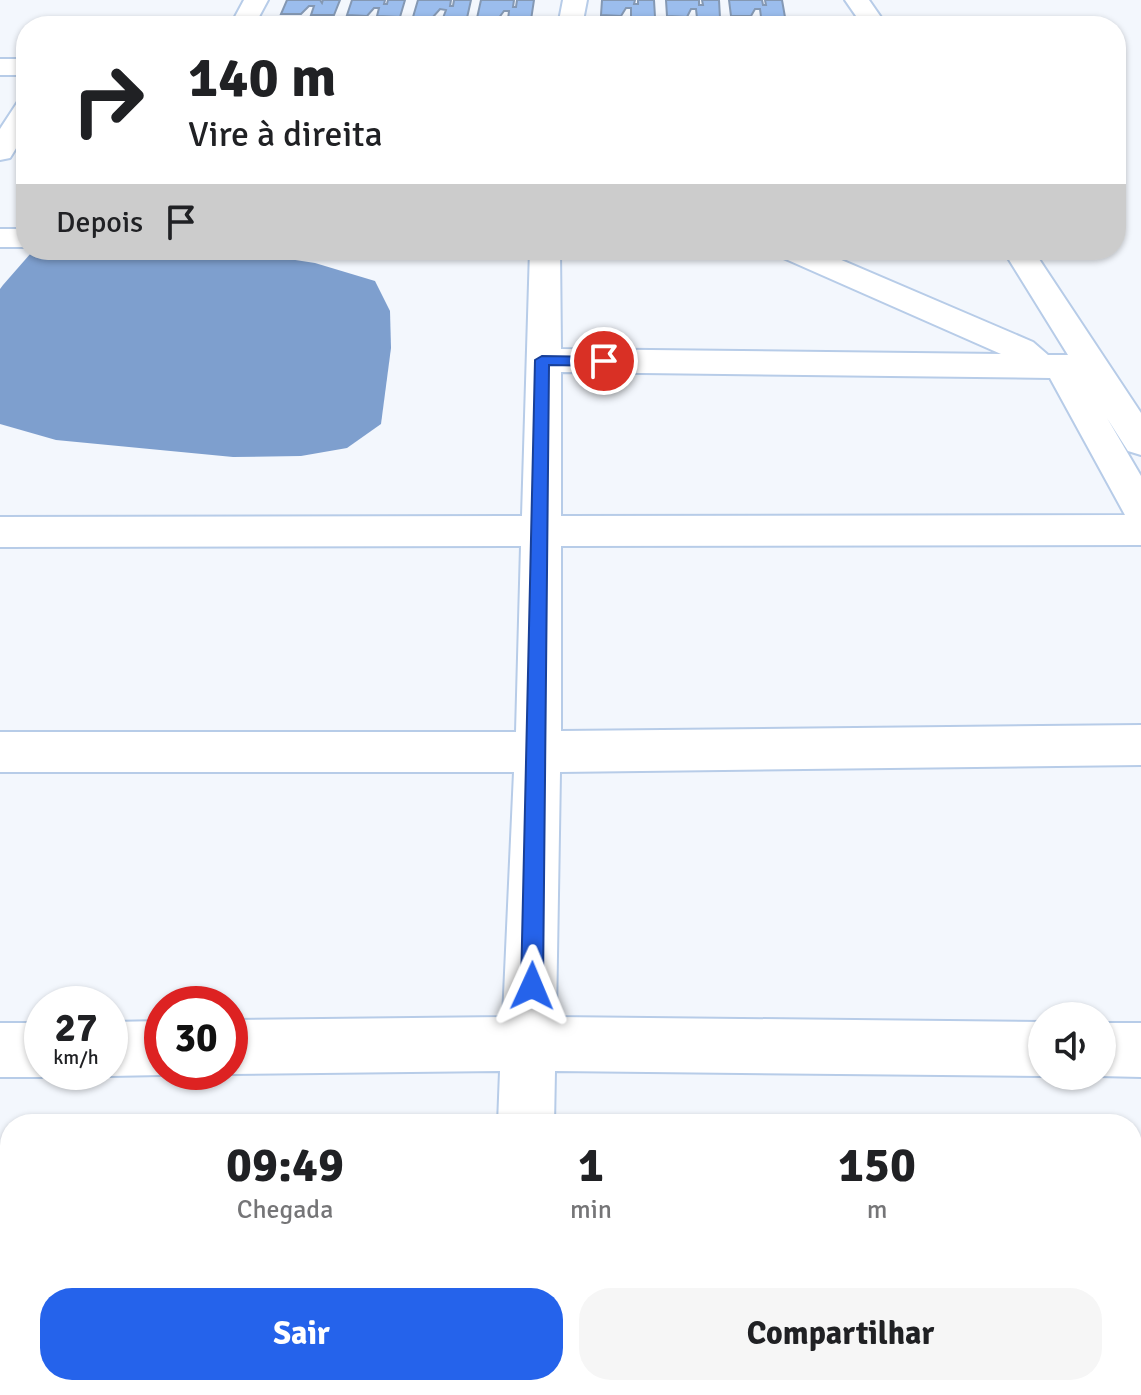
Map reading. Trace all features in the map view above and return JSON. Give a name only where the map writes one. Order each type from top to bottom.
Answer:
[{"type":"street","points":[[0,115],[16,87]]},
{"type":"street","points":[[3,162],[16,132]]},
{"type":"street","points":[[527,1114],[538,752],[545,260]]},
{"type":"street","points":[[815,260],[1066,368],[1141,442]]},
{"type":"street","points":[[1022,260],[1066,368],[1141,510]]},
{"type":"street","points":[[542,360],[1066,368]]},
{"type":"street","points":[[0,532],[1141,530]]},
{"type":"street","points":[[0,752],[538,752],[1141,745]]},
{"type":"street","points":[[248,1047],[531,1044],[1028,1049]]},
{"type":"street","points":[[0,1050],[24,1050]]},
{"type":"street","points":[[1116,1050],[1141,1050]]},
{"type":"water","points":[[25,260],[295,260],[375,281],[390,311],[391,348],[381,424],[347,448],[301,456],[233,457],[56,440],[0,424],[0,289]]},
{"type":"building","points":[[287,0],[320,0],[322,3],[323,0],[340,0],[334,15],[311,15],[314,6],[309,6],[301,14],[281,14]]},
{"type":"building","points":[[352,0],[385,0],[384,4],[387,4],[388,0],[405,0],[400,16],[377,16],[379,8],[374,8],[367,16],[347,15]]},
{"type":"building","points":[[418,0],[451,0],[450,6],[453,6],[454,0],[471,0],[467,16],[444,16],[446,10],[440,9],[434,16],[413,16]]},
{"type":"building","points":[[481,0],[514,0],[513,7],[516,7],[517,0],[534,0],[532,16],[508,16],[509,11],[504,11],[500,16],[477,16]]},
{"type":"building","points":[[602,0],[635,0],[634,4],[638,4],[638,0],[654,0],[655,16],[631,16],[631,8],[626,8],[621,16],[601,15]]},
{"type":"building","points":[[666,0],[699,0],[699,5],[703,5],[702,0],[719,0],[720,16],[697,16],[696,9],[691,9],[688,16],[667,16]]},
{"type":"building","points":[[729,0],[762,0],[766,5],[765,0],[782,0],[785,16],[761,16],[760,9],[755,9],[751,16],[731,16]]},
{"type":"route","points":[[532,986],[542,360],[604,361]]}]
